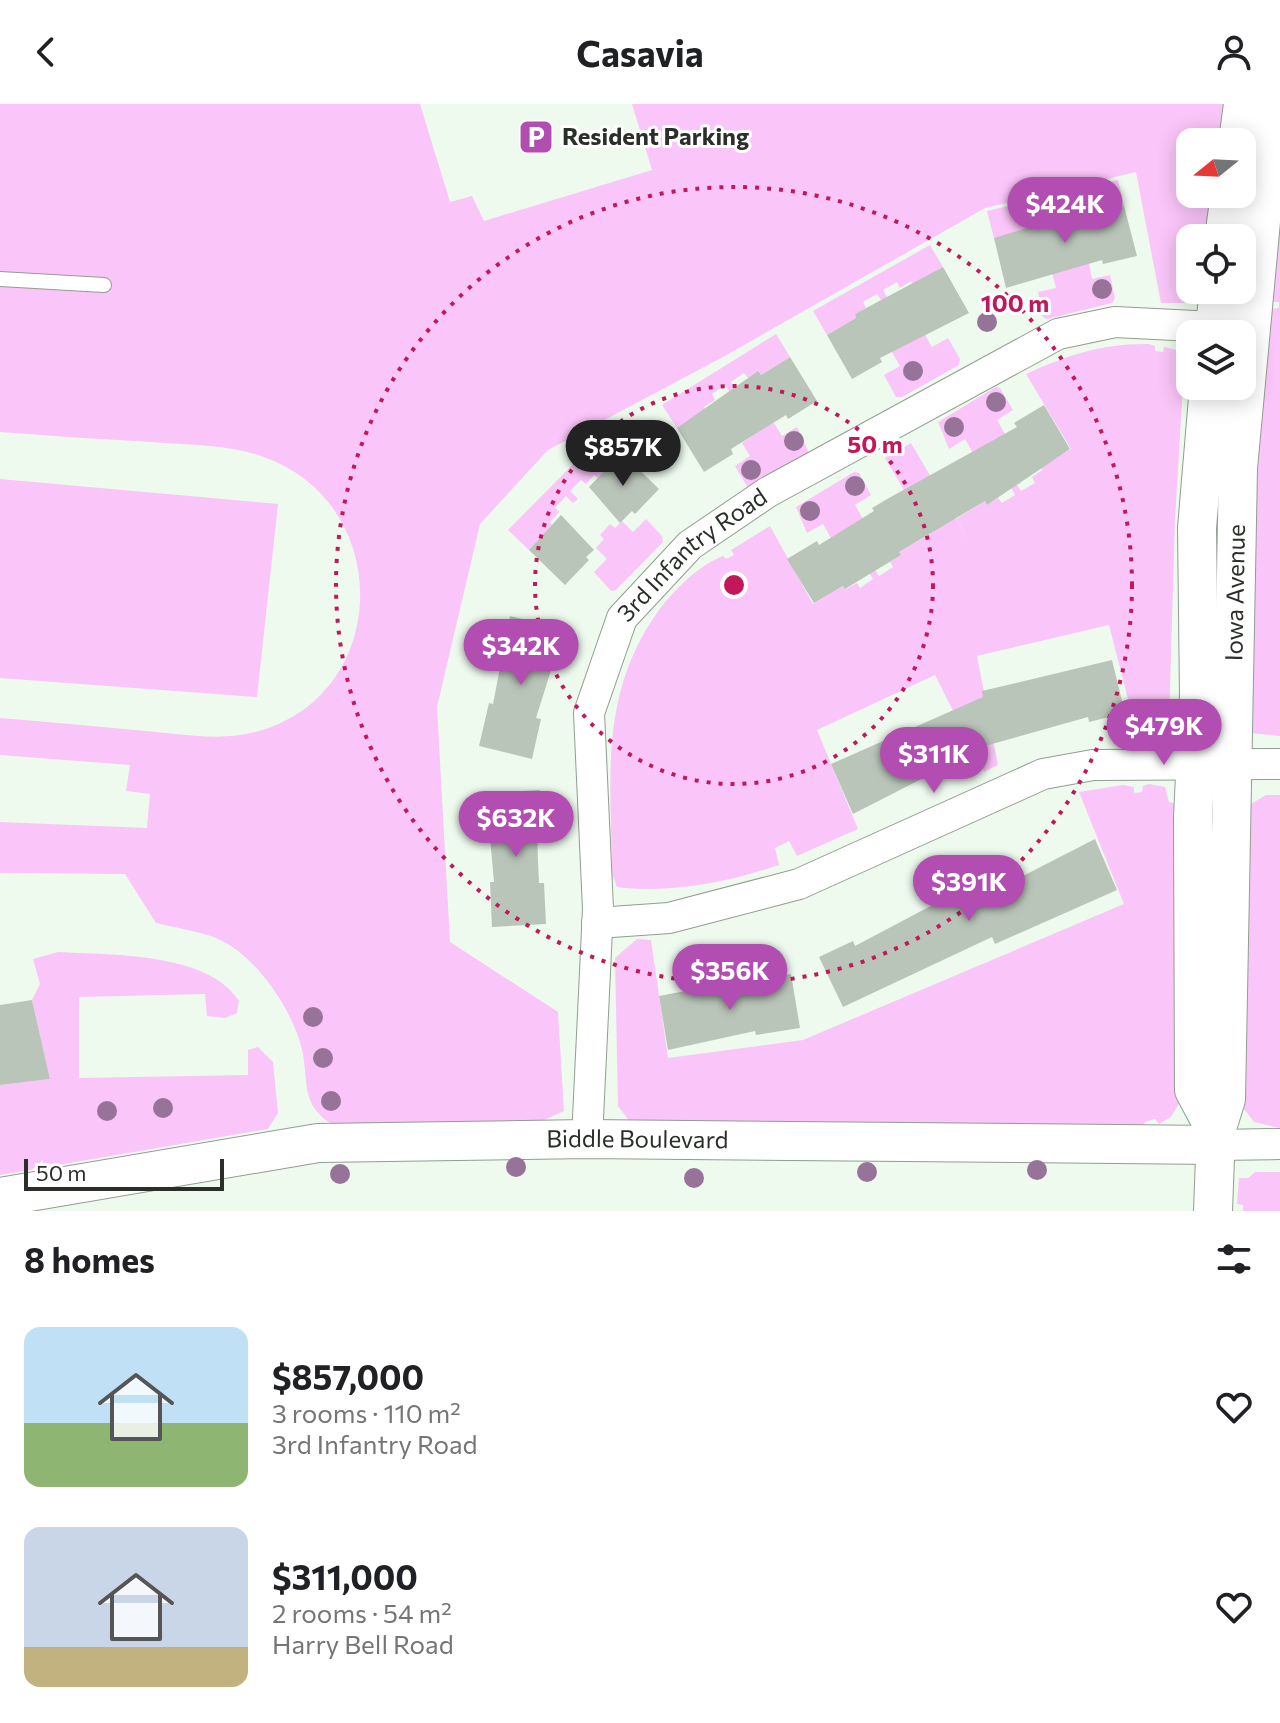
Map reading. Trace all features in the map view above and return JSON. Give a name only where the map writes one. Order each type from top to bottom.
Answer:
[{"type":"street","points":[[1240,128],[1243,104]]},
{"type":"street","name":"Iowa Avenue","points":[[1224,320],[1261,221],[1280,104]]},
{"type":"street","name":"3rd Infantry Road","points":[[587,1139],[597,923],[589,713],[622,618],[690,545],[768,492],[1058,334],[1115,322],[1176,321]]},
{"type":"street","name":"Iowa Avenue","points":[[1208,400],[1197,528],[1199,695],[1195,764],[1194,1090],[1216,1138]]},
{"type":"street","name":"Iowa Avenue","points":[[1213,1211],[1216,1138],[1226,1099],[1234,764],[1238,468],[1232,400]]},
{"type":"street","points":[[597,923],[669,918],[799,884],[1043,774],[1093,765],[1280,764]]},
{"type":"street","name":"Biddle Boulevard","points":[[0,1197],[309,1144],[587,1139],[1216,1138],[1280,1144]]},
{"type":"lane","points":[[0,279],[104,285]]},
{"type":"shaded area","points":[[0,104],[420,104],[450,202],[472,196],[484,221],[652,170],[632,104],[1227,104],[1224,128],[1176,128],[1176,208],[1215,208],[1214,224],[1176,224],[1176,303],[1161,303],[1136,172],[985,208],[723,357],[548,450],[480,524],[437,707],[450,942],[558,1012],[564,1111],[542,1121],[332,1124],[322,1117],[310,1100],[302,1049],[290,1017],[270,984],[244,956],[216,938],[156,923],[125,874],[0,873],[0,822],[147,828],[150,794],[126,791],[130,765],[0,755],[0,718],[202,736],[231,736],[259,731],[303,710],[334,679],[353,640],[360,597],[355,554],[337,514],[307,480],[264,457],[208,446],[0,432]]},
{"type":"shaded area","points":[[1280,159],[1280,736],[1250,733],[1242,603],[1270,309],[1279,308],[1279,302],[1271,302]]},
{"type":"shaded area","points":[[1118,180],[1124,206],[1091,214],[1090,210],[1077,213],[1075,207],[1060,211],[1063,221],[1057,223],[1054,213],[1039,217],[1040,223],[1027,226],[1027,230],[994,238],[987,211]]},
{"type":"shaded area","points":[[930,245],[943,267],[913,285],[911,281],[900,288],[897,282],[883,290],[888,299],[883,303],[877,294],[863,302],[866,308],[855,314],[856,318],[827,335],[813,311]]},
{"type":"shaded area","points":[[1089,263],[1092,279],[1110,275],[1115,298],[1112,303],[1047,319],[1043,317],[1038,292],[1056,288],[1052,272]]},
{"type":"shaded area","points":[[924,333],[932,347],[948,338],[960,359],[959,365],[902,397],[896,397],[884,375],[900,366],[892,352]]},
{"type":"shaded area","points":[[776,334],[790,357],[761,375],[758,371],[748,378],[744,373],[731,382],[736,391],[731,394],[725,385],[712,394],[715,400],[704,407],[706,410],[677,428],[662,405]]},
{"type":"shaded area","points":[[1149,344],[1155,346],[1155,351],[1163,352],[1164,347],[1176,350],[1176,400],[1182,400],[1169,724],[1156,722],[1137,734],[1109,625],[977,656],[998,765],[984,772],[935,675],[817,730],[858,829],[797,856],[789,841],[775,848],[779,865],[740,877],[679,888],[617,887],[612,874],[610,804],[617,704],[640,641],[659,610],[680,586],[714,560],[734,555],[731,550],[770,526],[813,604],[843,586],[846,589],[857,583],[860,588],[873,579],[868,571],[873,567],[879,576],[893,567],[890,562],[901,555],[899,552],[930,534],[885,458],[911,443],[969,542],[956,519],[985,501],[987,505],[998,498],[1002,503],[1015,495],[1010,486],[1015,482],[1021,491],[1035,483],[1032,477],[1042,470],[1041,467],[1071,449],[1026,374],[1056,361],[1117,346]]},
{"type":"shaded area","points":[[996,387],[1000,388],[1013,410],[997,420],[1005,434],[973,453],[965,439],[949,449],[938,422]]},
{"type":"shaded area","points":[[774,423],[782,436],[797,427],[809,453],[748,488],[735,466],[750,456],[742,443],[752,436],[750,431]]},
{"type":"shaded area","points":[[603,434],[622,453],[598,478],[594,475],[586,484],[581,480],[570,491],[578,499],[573,503],[566,496],[555,508],[559,512],[550,522],[552,525],[529,550],[508,530]]},
{"type":"shaded area","points":[[854,472],[859,473],[871,495],[855,505],[863,519],[831,538],[823,524],[807,533],[796,507]]},
{"type":"shaded area","points":[[0,479],[278,504],[257,697],[0,678]]},
{"type":"shaded area","points":[[646,519],[662,536],[663,542],[616,590],[611,591],[594,572],[607,559],[596,548],[604,539],[600,535],[610,524],[615,528],[622,521],[633,532]]},
{"type":"shaded area","points":[[1123,785],[1134,787],[1134,793],[1142,792],[1143,786],[1165,787],[1169,802],[1181,805],[1181,1100],[1171,1117],[1159,1124],[1155,1119],[1145,1122],[1141,1128],[631,1123],[618,1106],[615,958],[637,939],[651,940],[668,1058],[803,1040],[1124,904],[1079,792]]},
{"type":"shaded area","points":[[1266,795],[1280,795],[1280,1128],[1254,1122],[1241,1105],[1245,818],[1251,804]]},
{"type":"shaded area","points":[[58,952],[130,956],[182,965],[205,973],[224,985],[239,1001],[237,1013],[225,1018],[207,1016],[205,994],[79,997],[79,1078],[248,1075],[248,1050],[258,1047],[273,1062],[278,1113],[268,1129],[0,1175],[0,1085],[50,1079],[32,1000],[40,984],[33,959]]},
{"type":"shaded area","points":[[1255,1172],[1280,1172],[1280,1211],[1243,1211],[1243,1205],[1237,1204],[1239,1178],[1248,1178]]},
{"type":"building","points":[[1124,206],[1137,256],[1103,264],[1102,260],[1006,288],[994,238],[1063,217]]},
{"type":"building","points":[[943,267],[969,313],[880,358],[882,362],[852,379],[827,335],[856,318],[855,314]]},
{"type":"building","points":[[790,357],[817,401],[788,419],[786,415],[731,449],[733,454],[704,472],[677,428],[758,371],[761,375]]},
{"type":"building","points":[[1044,405],[1070,449],[987,505],[985,501],[899,552],[901,555],[845,589],[843,586],[814,603],[787,559],[817,541],[819,545],[874,511],[872,508],[1017,427],[1014,423]]},
{"type":"building","points":[[622,453],[659,489],[635,514],[632,511],[620,523],[589,487]]},
{"type":"building","points":[[561,515],[594,550],[586,557],[589,560],[565,585],[529,550]]},
{"type":"building","points":[[510,616],[564,629],[536,718],[541,719],[532,759],[479,746],[489,703],[493,704]]},
{"type":"building","points":[[1112,660],[1125,713],[1089,722],[1088,717],[971,750],[975,760],[941,776],[939,770],[853,814],[831,764],[983,697],[982,691]]},
{"type":"building","points":[[540,790],[542,828],[537,828],[538,862],[539,883],[544,883],[546,924],[492,927],[490,882],[494,882],[486,793]]},
{"type":"building","points":[[1095,839],[1117,890],[995,944],[992,937],[843,1007],[819,957],[853,941],[855,946],[940,901],[943,907],[1007,878],[1009,883]]},
{"type":"building","points":[[791,974],[800,1028],[756,1035],[755,1031],[668,1050],[659,996],[696,989],[696,995],[751,986],[750,981]]},
{"type":"building","points":[[32,1000],[50,1079],[0,1085],[0,1005]]},
{"type":"place","name":"Resident Parking","points":[[536,137]]}]
